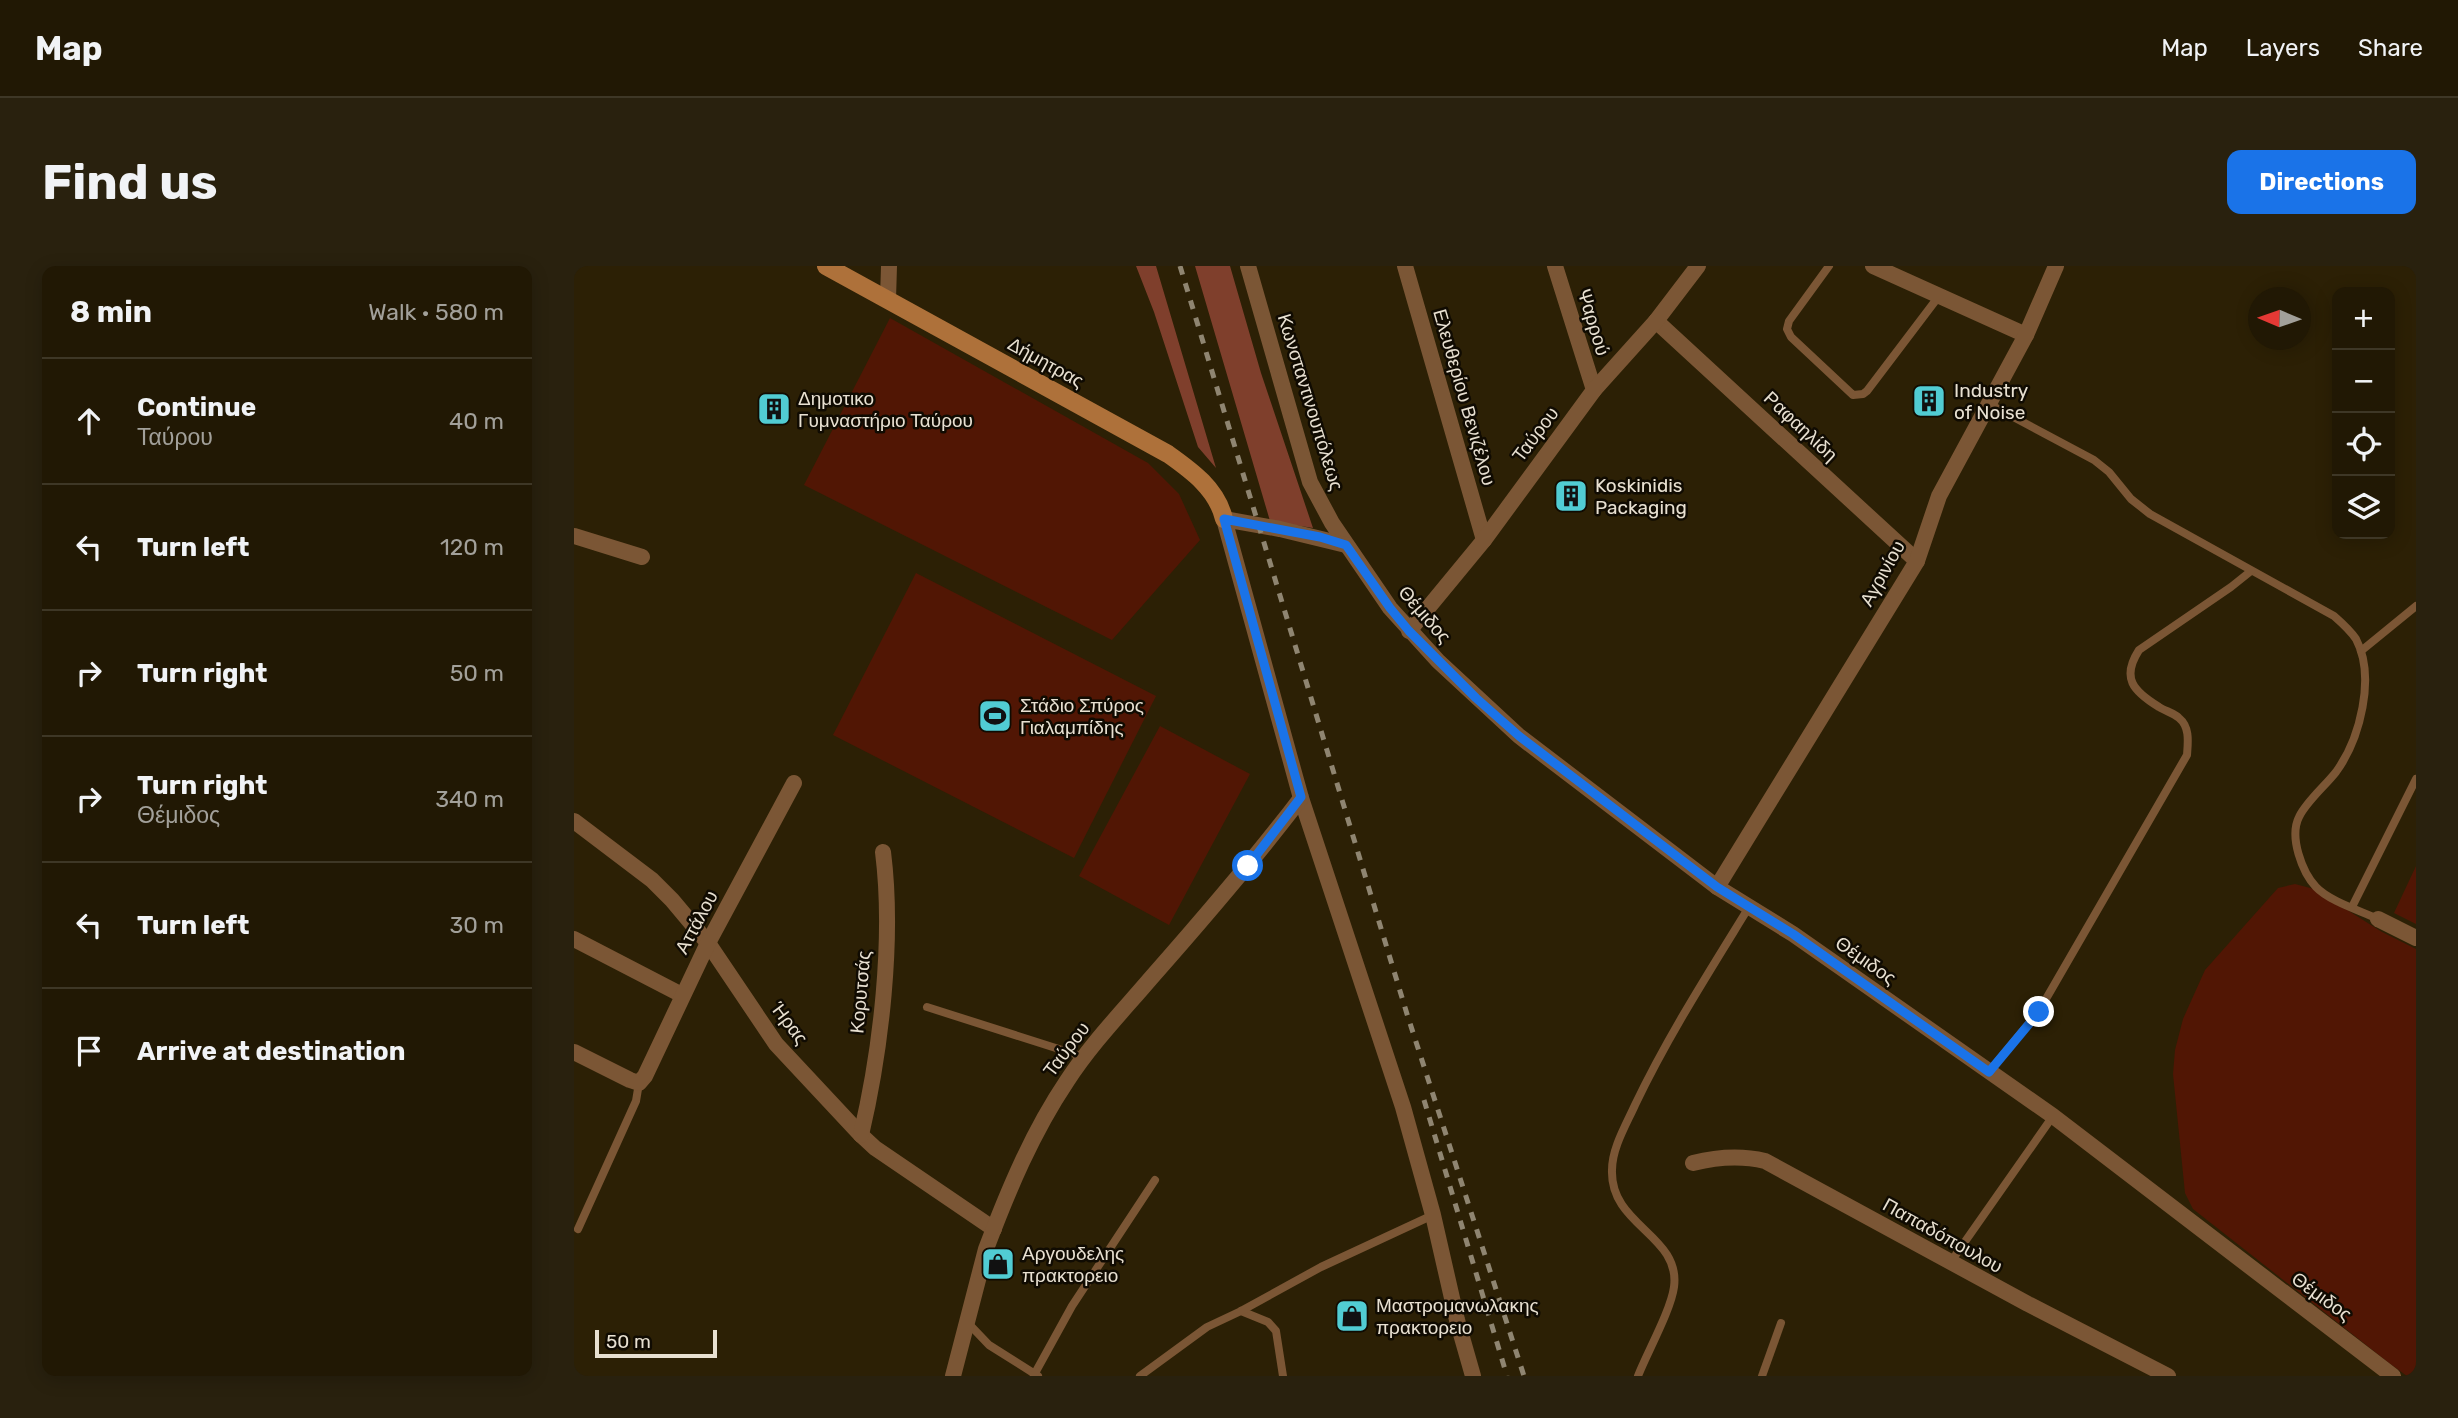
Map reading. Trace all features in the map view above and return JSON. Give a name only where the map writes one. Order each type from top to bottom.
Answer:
[{"type":"street","name":"Δήμητρας","points":[[826,266],[1168,454],[1199,477],[1213,493],[1224,519]]},
{"type":"street","points":[[888,299],[889,266]]},
{"type":"street","name":"Κωνσταντινουπόλεως","points":[[1248,266],[1310,482],[1321,506],[1346,545]]},
{"type":"street","name":"Ελευθερίου Βενιζέλου","points":[[1405,266],[1484,540]]},
{"type":"street","name":"Ψαρρού","points":[[1555,266],[1594,390]]},
{"type":"street","name":"Ταύρου","points":[[1409,631],[1484,540],[1594,390],[1656,321],[1698,266]]},
{"type":"street","points":[[1873,266],[2026,335]]},
{"type":"street","name":"Αγρινίου","points":[[1717,887],[1917,561],[1939,496],[2026,335],[2056,266]]},
{"type":"street","name":"Ραφαηλίδη","points":[[1656,321],[1917,561]]},
{"type":"street","points":[[1346,545],[1320,537],[1224,519],[1301,797],[1403,1107],[1473,1376]]},
{"type":"street","points":[[574,536],[642,557]]},
{"type":"street","name":"Θέμιδος","points":[[1346,545],[1409,631],[1519,736],[1717,887],[1793,934],[2053,1116],[2393,1376]]},
{"type":"street","name":"Αττάλου","points":[[639,1083],[645,1076],[708,943],[794,783]]},
{"type":"street","name":"Ταύρου","points":[[953,1376],[994,1229],[1045,1116],[1084,1057],[1248,866],[1301,797]]},
{"type":"street","name":"Ήρας","points":[[574,821],[652,880],[672,900],[708,943],[776,1044],[861,1135],[875,1148],[994,1229]]},
{"type":"street","name":"Κορυτσάς","points":[[861,1135],[869,1100],[883,998],[887,883],[883,852]]},
{"type":"street","points":[[2378,919],[2416,938]]},
{"type":"street","points":[[574,939],[682,995]]},
{"type":"street","points":[[574,1052],[639,1083]]},
{"type":"street","name":"Παπαδόπουλου","points":[[1693,1163],[1732,1157],[1750,1157],[1765,1161],[2143,1371],[2168,1376]]},
{"type":"lane","points":[[1829,266],[1789,321],[1787,329],[1791,337],[1853,395],[1867,391],[1939,296]]},
{"type":"lane","points":[[1989,404],[2099,463],[2140,507],[2334,616],[2347,628],[2361,651],[2364,669],[2365,691],[2356,730],[2338,768],[2301,814],[2296,834],[2299,852],[2312,883],[2323,893],[2378,919]]},
{"type":"lane","points":[[1989,1072],[2039,1012],[2187,755],[2189,737],[2181,719],[2139,693],[2129,679],[2131,663],[2139,649],[2251,571]]},
{"type":"lane","points":[[2361,651],[2416,606]]},
{"type":"lane","points":[[2352,907],[2416,779]]},
{"type":"lane","points":[[1638,1376],[1671,1298],[1674,1276],[1661,1244],[1630,1217],[1619,1202],[1611,1172],[1613,1160],[1662,1051],[1749,907]]},
{"type":"lane","points":[[927,1007],[1084,1057]]},
{"type":"lane","points":[[578,1229],[636,1101],[639,1083]]},
{"type":"lane","points":[[1950,1263],[2053,1116]]},
{"type":"lane","points":[[968,1323],[989,1345],[1036,1375],[1072,1306],[1155,1180]]},
{"type":"lane","points":[[1140,1376],[1207,1327],[1321,1267],[1433,1215]]},
{"type":"lane","points":[[1241,1311],[1268,1322],[1276,1331],[1283,1376]]},
{"type":"lane","points":[[1762,1376],[1781,1323]]},
{"type":"shaded area","points":[[1136,266],[1156,266],[1216,468],[1198,447],[1154,312]]},
{"type":"shaded area","points":[[1195,266],[1230,266],[1261,373],[1313,528],[1270,521]]},
{"type":"shaded area","points":[[890,318],[1148,463],[1179,494],[1200,540],[1112,640],[804,485]]},
{"type":"shaded area","name":"Στάδιο Σπύρος Γιαλαμπίδης","points":[[916,573],[1156,696],[1074,858],[833,735]]},
{"type":"shaded area","points":[[1160,726],[1250,774],[1169,925],[1079,876]]},
{"type":"shaded area","points":[[2416,866],[2416,924],[2394,913]]},
{"type":"shaded area","points":[[2295,884],[2314,889],[2382,932],[2416,949],[2416,1376],[2407,1376],[2389,1363],[2193,1209],[2185,1193],[2173,1074],[2175,1050],[2183,1019],[2205,970],[2278,888]]},
{"type":"railway","points":[[1180,266],[1407,1014],[1524,1376]]},
{"type":"railway","points":[[1424,1100],[1507,1376]]},
{"type":"place","name":"Industry of Noise","points":[[1929,401]]},
{"type":"place","name":"Δημοτικο Γυμναστήριο Ταύρου","points":[[774,409]]},
{"type":"place","name":"Koskinidis Packaging","points":[[1571,496]]},
{"type":"place","name":"Στάδιο Σπύρος Γιαλαμπίδης","points":[[995,716]]},
{"type":"place","name":"Αργουδελης πρακτορειο","points":[[998,1264]]},
{"type":"place","name":"Μαστρομανωλακης πρακτορειο","points":[[1352,1316]]},
{"type":"route","points":[[1248,866],[1301,797],[1224,519],[1320,537],[1346,545],[1409,631],[1476,698],[1519,736],[1717,887],[1793,934],[1989,1072],[2039,1012]]}]
